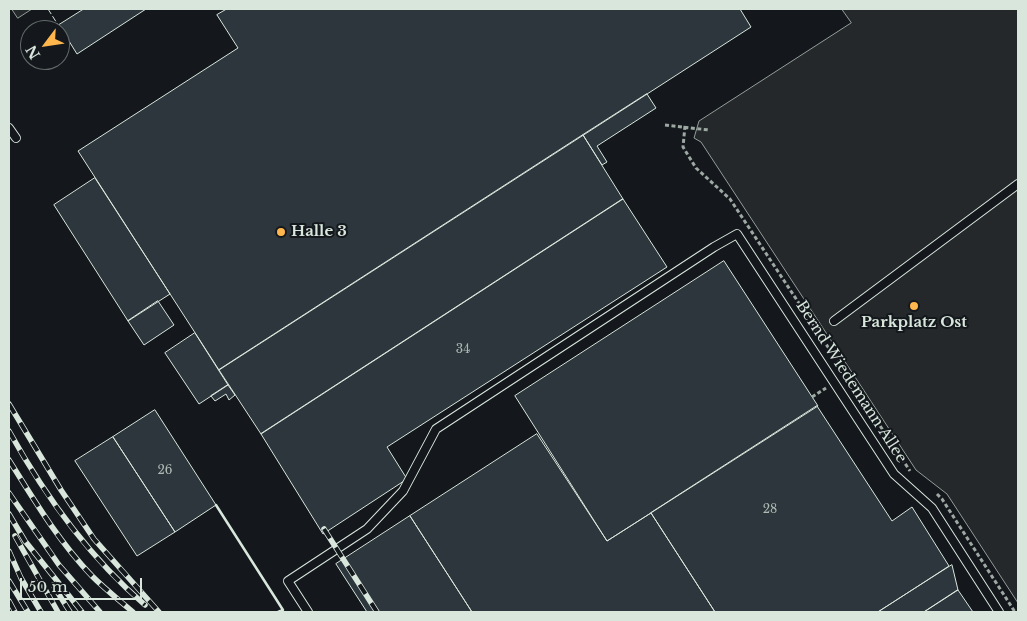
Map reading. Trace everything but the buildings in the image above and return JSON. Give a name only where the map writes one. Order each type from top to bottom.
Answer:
[{"type":"lane","points":[[9,128],[16,138]]},
{"type":"lane","points":[[834,321],[1018,184]]},
{"type":"lane","name":"Bernd Wiedemann Allee","points":[[308,612],[288,581],[368,529],[403,491],[436,429],[714,247],[737,234],[894,474],[932,508],[999,612]]},
{"type":"path","points":[[665,125],[709,130]]},
{"type":"path","points":[[685,126],[683,147],[696,168],[730,198],[905,464],[917,477]]},
{"type":"path","points":[[930,488],[942,499],[1015,612]]},
{"type":"shaded area","points":[[12,9],[32,9],[18,18]]},
{"type":"shaded area","name":"Parkplatz Ost","points":[[842,9],[1018,9],[1018,603],[947,494],[916,470],[701,142],[694,138],[699,121],[851,23]]},
{"type":"railway","points":[[9,404],[61,490],[94,539],[159,612]]},
{"type":"railway","points":[[9,431],[37,479],[86,546],[145,605]]},
{"type":"railway","points":[[9,460],[48,520],[80,563],[133,612]]},
{"type":"railway","points":[[9,493],[59,565],[100,612]]},
{"type":"railway","points":[[9,514],[25,541],[82,612]]},
{"type":"railway","points":[[324,529],[377,612]]},
{"type":"railway","points":[[15,536],[58,612]]},
{"type":"railway","points":[[9,551],[21,578],[41,612]]},
{"type":"railway","points":[[9,581],[28,612]]},
{"type":"railway","points":[[53,585],[70,612]]},
{"type":"railway","points":[[9,601],[15,612]]},
{"type":"fence","points":[[48,9],[55,20]]},
{"type":"wall","points":[[216,505],[283,610],[278,612]]},
{"type":"place","name":"Halle 3","points":[[281,232]]},
{"type":"place","name":"Parkplatz Ost","points":[[914,306]]}]
